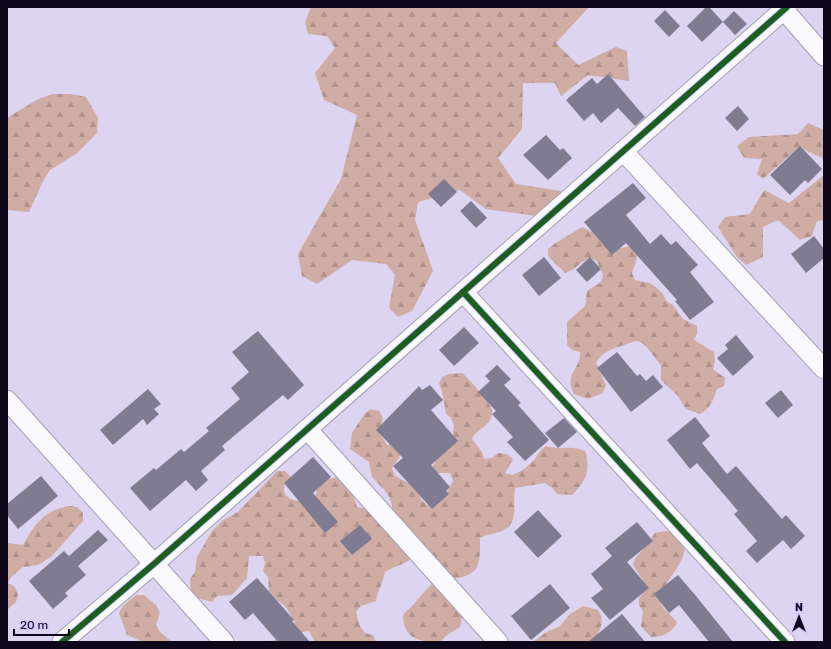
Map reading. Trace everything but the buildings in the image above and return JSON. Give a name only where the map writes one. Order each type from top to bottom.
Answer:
[{"type":"street","points":[[62,642],[155,563],[785,8],[824,56]]},
{"type":"street","points":[[623,151],[824,369]]},
{"type":"street","points":[[463,292],[785,642]]},
{"type":"street","points":[[7,400],[155,563],[224,642]]},
{"type":"street","points":[[307,429],[498,642]]},
{"type":"green space","points":[[311,7],[589,7],[556,43],[578,65],[616,47],[627,51],[629,81],[588,75],[561,96],[555,83],[523,83],[522,129],[498,158],[516,184],[561,191],[550,218],[486,209],[460,190],[418,202],[415,220],[433,271],[412,311],[398,317],[389,308],[395,275],[386,264],[352,260],[317,284],[302,276],[298,254],[341,179],[357,115],[324,100],[315,73],[335,48],[327,36],[308,34],[305,22]]},
{"type":"green space","points":[[53,94],[71,94],[86,97],[98,118],[97,133],[76,154],[50,170],[42,183],[29,212],[7,210],[7,118],[38,99]]},
{"type":"green space","points":[[808,123],[824,130],[824,159],[799,147],[763,179],[757,174],[762,159],[744,158],[737,146],[749,137],[798,134]]},
{"type":"green space","points":[[824,175],[824,220],[817,221],[812,236],[800,240],[778,220],[763,227],[763,257],[746,265],[737,257],[718,227],[725,217],[750,214],[764,190],[789,203]]},
{"type":"green space","points":[[582,227],[599,235],[616,249],[631,246],[637,250],[637,258],[632,273],[635,280],[650,283],[657,288],[663,294],[666,301],[673,305],[683,319],[697,326],[697,333],[694,340],[714,352],[715,361],[713,369],[725,378],[724,386],[717,389],[711,403],[704,412],[700,414],[686,409],[678,396],[661,380],[661,365],[646,347],[638,341],[605,353],[596,363],[606,385],[603,393],[588,399],[574,394],[570,381],[580,358],[580,352],[572,350],[567,345],[567,322],[585,306],[587,291],[601,282],[603,275],[597,261],[590,258],[565,273],[548,256],[548,249]]},
{"type":"green space","points":[[462,373],[469,379],[492,409],[492,415],[489,421],[476,433],[472,439],[482,452],[484,459],[492,458],[498,453],[507,454],[513,459],[505,473],[512,475],[527,467],[546,446],[556,448],[576,448],[585,451],[587,458],[587,469],[584,480],[572,495],[557,494],[545,483],[515,488],[513,518],[508,528],[480,538],[480,555],[477,568],[468,575],[450,579],[463,612],[460,627],[447,635],[440,642],[420,640],[410,635],[404,624],[403,616],[405,612],[413,606],[434,582],[412,558],[385,572],[376,601],[361,606],[356,612],[360,626],[365,633],[373,635],[376,642],[315,642],[309,631],[302,632],[294,642],[261,642],[277,640],[295,623],[286,607],[274,598],[269,591],[268,577],[263,571],[265,563],[263,556],[249,556],[247,578],[232,595],[217,596],[212,602],[197,598],[191,593],[190,579],[195,572],[197,557],[212,531],[223,520],[238,512],[277,471],[285,471],[291,477],[284,490],[285,495],[289,498],[302,501],[316,496],[317,488],[329,479],[337,477],[352,492],[357,507],[391,514],[392,503],[390,498],[384,489],[372,477],[369,462],[350,449],[352,433],[365,413],[371,409],[379,411],[383,418],[379,432],[387,445],[394,444],[404,450],[392,468],[395,476],[416,487],[422,501],[429,506],[441,501],[453,481],[450,473],[436,473],[432,467],[453,434],[454,425],[451,418],[446,414],[442,391],[439,384],[442,377],[449,374]]},
{"type":"green space","points":[[70,506],[77,507],[83,513],[83,521],[51,557],[38,565],[23,567],[11,577],[8,583],[15,587],[18,595],[16,602],[7,610],[7,543],[23,545],[31,531],[47,514]]},
{"type":"green space","points":[[665,531],[673,532],[685,542],[681,560],[663,590],[661,597],[662,606],[677,623],[666,634],[651,637],[641,626],[643,611],[639,605],[639,598],[644,592],[646,585],[633,565],[635,558],[655,533]]},
{"type":"green space","points":[[136,595],[144,595],[156,605],[160,613],[156,625],[160,632],[172,642],[143,642],[127,635],[119,613],[123,606]]},
{"type":"green space","points":[[583,606],[598,610],[600,614],[602,624],[596,638],[599,642],[533,642],[545,633],[560,626],[570,614]]},
{"type":"cycle path","points":[[62,642],[155,563],[787,7]]},
{"type":"cycle path","points":[[463,292],[785,642]]}]
